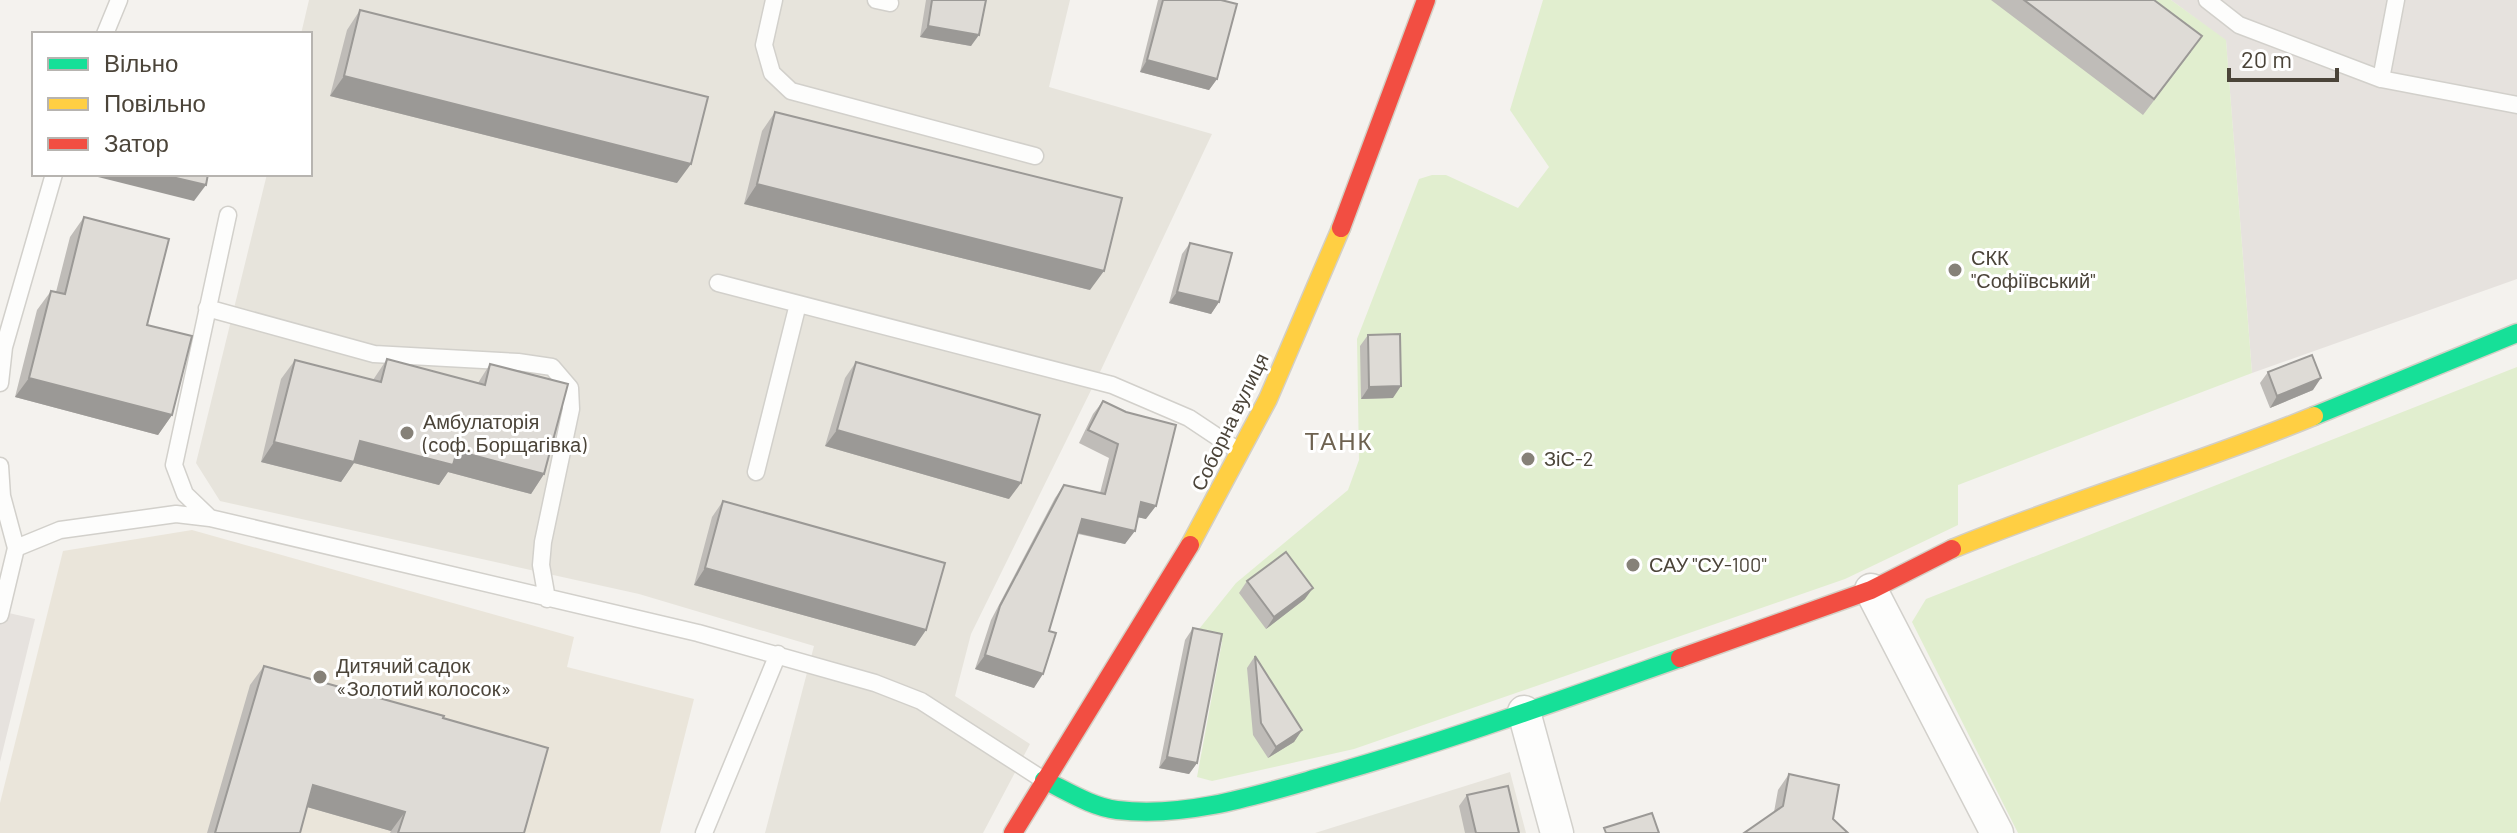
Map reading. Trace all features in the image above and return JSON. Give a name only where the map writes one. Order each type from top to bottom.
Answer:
[{"type":"street","name":"Соборна вулиця","points":[[1013,833],[1208,513],[1241,453],[1290,350],[1354,195],[1426,0]]},
{"type":"street","points":[[1044,780],[1113,810],[1142,812],[1190,809],[1241,800],[1372,763],[1871,590],[1946,552],[2016,523],[2254,441],[2517,333]]},
{"type":"street","points":[[1871,590],[1997,833]]},
{"type":"street","points":[[1524,712],[1557,833]]},
{"type":"lane","points":[[106,32],[119,0]]},
{"type":"lane","points":[[774,0],[764,45],[772,73],[791,91],[1035,156]]},
{"type":"lane","points":[[2207,0],[2239,25],[2381,79],[2517,105]]},
{"type":"lane","points":[[2381,79],[2396,0]]},
{"type":"lane","points":[[0,383],[4,347],[53,176]]},
{"type":"lane","points":[[210,518],[185,494],[174,465],[228,215]]},
{"type":"lane","points":[[718,283],[1112,385],[1189,418],[1241,453]]},
{"type":"lane","points":[[756,472],[798,304]]},
{"type":"lane","points":[[207,308],[374,354],[518,362],[552,367],[570,388],[571,409],[543,542],[541,565],[547,599]]},
{"type":"lane","points":[[0,466],[2,496],[16,548],[0,615]]},
{"type":"lane","points":[[16,548],[60,530],[176,514],[210,518],[698,633],[875,683],[921,701],[1044,780]]},
{"type":"lane","points":[[704,833],[778,654]]},
{"type":"shaded area","points":[[309,0],[1070,0],[1049,87],[1212,134],[1100,372],[971,634],[955,696],[1030,744],[983,833],[765,833],[814,646],[639,594],[220,501],[196,463],[267,176],[312,176],[312,32],[301,32]]},
{"type":"shaded area","points":[[2171,0],[2517,0],[2517,279],[2252,373],[2226,41]]},
{"type":"shaded area","name":"Дитячий садок «Золотий колосок»","points":[[192,530],[574,637],[567,667],[694,699],[660,833],[0,833],[0,803],[63,551]]},
{"type":"shaded area","points":[[0,611],[35,619],[0,762]]},
{"type":"shaded area","points":[[1510,772],[1526,833],[1315,833]]},
{"type":"green space","points":[[1543,0],[2171,0],[2226,40],[2252,373],[1958,485],[1958,525],[1845,579],[1354,749],[1212,781],[1197,777],[1222,642],[1195,634],[1236,583],[1348,490],[1359,460],[1357,339],[1419,179],[1446,175],[1518,208],[1549,167],[1510,110]]},
{"type":"green space","points":[[2517,367],[2517,833],[2018,833],[1912,622],[1926,599]]},
{"type":"building","points":[[932,0],[986,0],[979,35],[928,26]]},
{"type":"building","points":[[1163,0],[1221,0],[1237,4],[1217,79],[1147,60]]},
{"type":"building","points":[[2024,0],[2154,0],[2202,36],[2154,99]]},
{"type":"building","points":[[360,10],[708,97],[691,164],[344,76]]},
{"type":"building","points":[[775,112],[1122,198],[1104,271],[757,184]]},
{"type":"building","points":[[168,176],[208,176],[206,185]]},
{"type":"building","points":[[84,217],[169,239],[147,325],[192,336],[172,415],[29,378],[51,291],[65,294]]},
{"type":"building","points":[[1190,243],[1232,253],[1219,302],[1177,292]]},
{"type":"building","points":[[1400,334],[1401,386],[1369,387],[1368,335]]},
{"type":"building","points":[[2312,355],[2321,378],[2277,396],[2268,372]]},
{"type":"building","name":"Амбулаторія (соф. Борщагівка)","points":[[387,359],[485,385],[490,364],[568,384],[544,474],[457,451],[453,465],[360,441],[354,462],[274,442],[295,360],[381,382]]},
{"type":"building","points":[[856,362],[1040,415],[1021,483],[837,430]]},
{"type":"building","points":[[1103,401],[1126,412],[1176,425],[1156,506],[1141,502],[1135,531],[1082,519],[1049,631],[1056,633],[1043,674],[985,655],[1000,606],[1064,485],[1105,494],[1118,444],[1088,430]]},
{"type":"building","points":[[723,501],[945,563],[926,630],[705,568]]},
{"type":"building","points":[[1286,552],[1313,588],[1274,617],[1247,581]]},
{"type":"building","points":[[1193,628],[1222,634],[1197,763],[1167,757]]},
{"type":"building","points":[[1255,656],[1302,730],[1276,747],[1261,723]]},
{"type":"building","points":[[264,666],[548,748],[524,833],[398,833],[405,812],[313,785],[300,833],[215,833]]},
{"type":"building","points":[[1789,774],[1839,785],[1833,819],[1848,833],[1744,833],[1783,806]]},
{"type":"building","points":[[1508,786],[1519,833],[1476,833],[1467,795]]},
{"type":"building","points":[[1652,813],[1659,833],[1606,833],[1604,828]]},
{"type":"traffic: fast","points":[[2314,416],[2517,333]]},
{"type":"traffic: fast","points":[[1044,780],[1089,802],[1117,810],[1169,811],[1220,804],[1411,750],[1680,658]]},
{"type":"traffic: slow","points":[[1190,545],[1268,399],[1341,228]]},
{"type":"traffic: slow","points":[[1952,549],[2314,416]]},
{"type":"traffic: jam","points":[[1341,228],[1426,0]]},
{"type":"traffic: jam","points":[[1013,833],[1190,545]]},
{"type":"traffic: jam","points":[[1680,658],[1871,590],[1952,549]]},
{"type":"place","name":"СКК \"Софіївський\"","points":[[1955,270]]},
{"type":"place","name":"Амбулаторія (соф. Борщагівка)","points":[[407,433]]},
{"type":"place","name":"ЗіС-2","points":[[1528,459]]},
{"type":"place","name":"САУ \"СУ-100\"","points":[[1633,565]]},
{"type":"place","name":"Дитячий садок «Золотий колосок»","points":[[320,677]]},
{"type":"district","name":"ТАНК","points":[[1339,442]]}]
